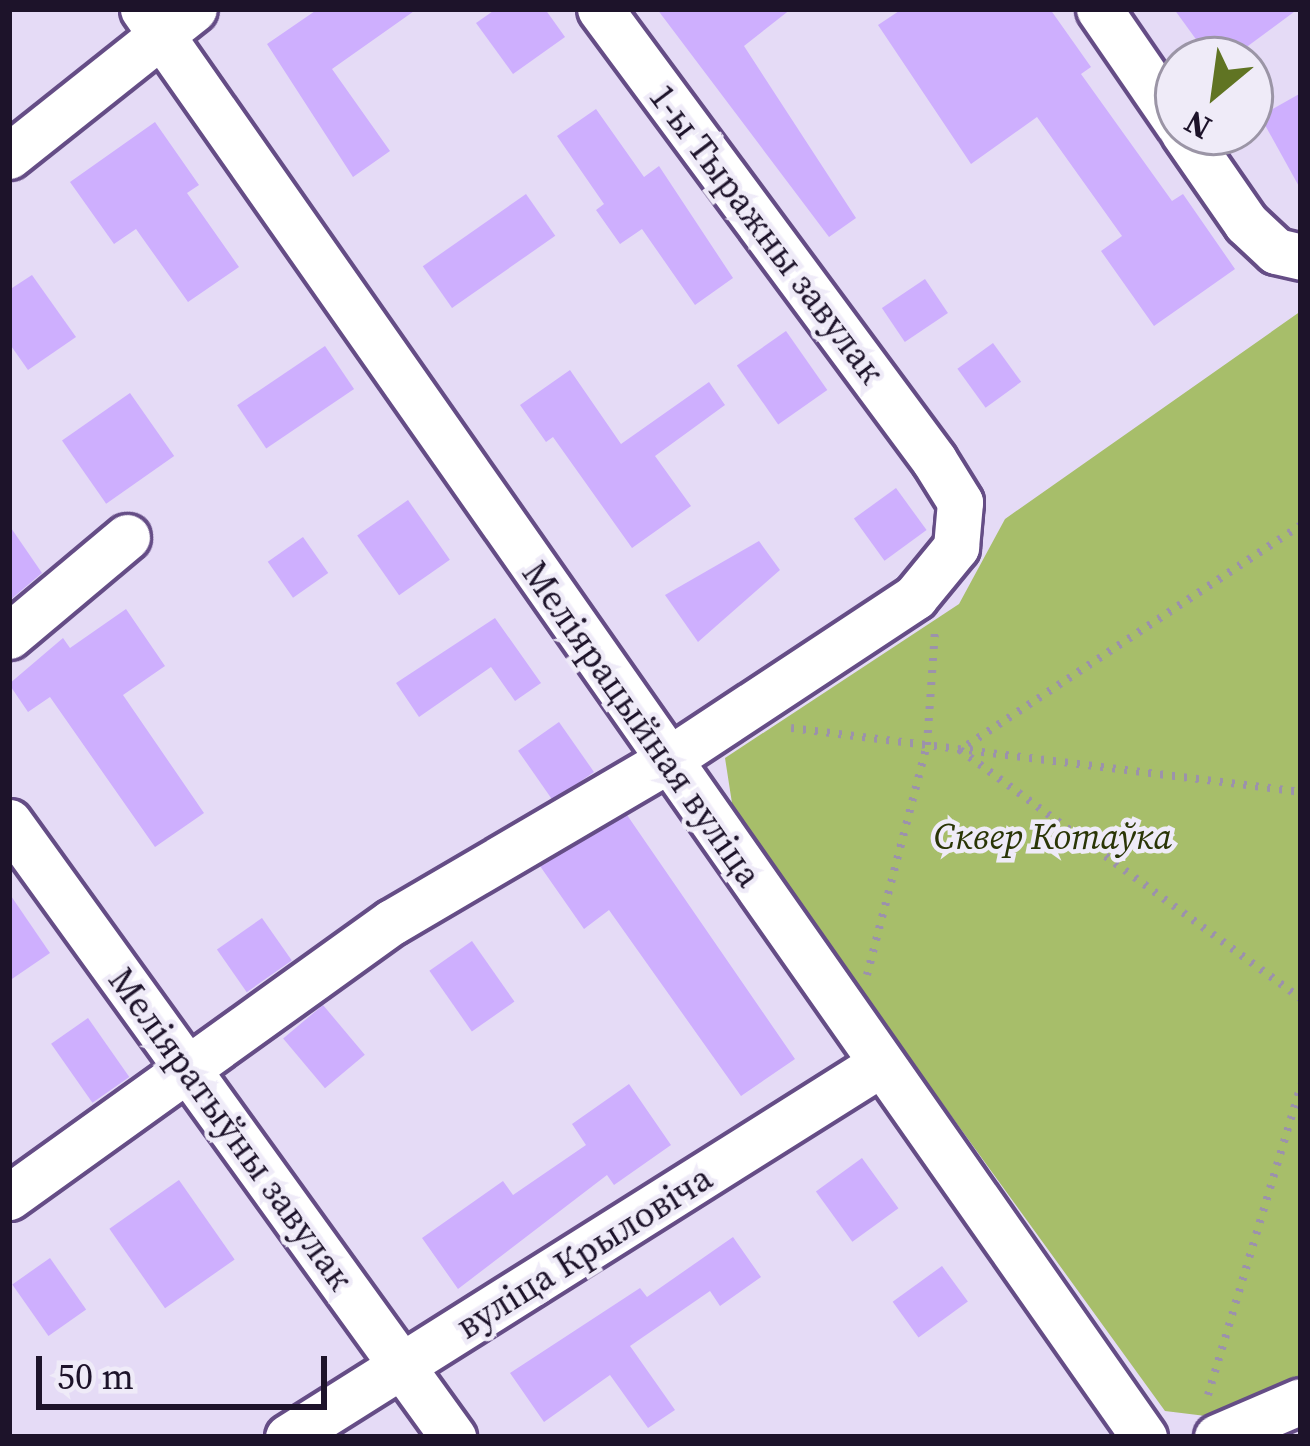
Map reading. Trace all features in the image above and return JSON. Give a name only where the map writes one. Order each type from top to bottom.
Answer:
[{"type":"street","name":"1-ы Тыражны завулак","points":[[600,9],[934,460],[960,502],[963,523],[939,572]]},
{"type":"street","points":[[1099,9],[1154,89]]},
{"type":"street","points":[[9,156],[166,18]]},
{"type":"street","name":"Меліярацыйная вуліца","points":[[166,18],[668,760],[1144,1437]]},
{"type":"street","points":[[1200,156],[1246,223],[1276,251],[1301,257]]},
{"type":"street","points":[[9,636],[127,537]]},
{"type":"street","points":[[9,1197],[190,1072],[392,922],[668,760],[915,597],[939,572]]},
{"type":"street","name":"Меліяратыўны завулак","points":[[9,821],[453,1437]]},
{"type":"street","name":"вуліца Крыловіча","points":[[289,1437],[403,1366],[866,1047]]},
{"type":"street","points":[[1210,1426],[1301,1401]]},
{"type":"path","points":[[960,750],[1301,525]]},
{"type":"path","points":[[866,1047],[927,745],[939,572]]},
{"type":"path","points":[[729,720],[1301,792]]},
{"type":"path","points":[[960,750],[1301,999]]},
{"type":"path","points":[[1210,1426],[1301,1085]]},
{"type":"green space","name":"Сквер Котаўка","points":[[1301,311],[1301,1379],[1214,1417],[1165,1411],[734,816],[725,758],[959,604],[1005,519]]},
{"type":"building","points":[[318,9],[417,9],[332,69],[390,151],[353,177],[267,44]]},
{"type":"building","points":[[496,9],[545,9],[565,37],[513,74],[476,23]]},
{"type":"building","points":[[657,9],[791,9],[744,46],[856,218],[829,237]]},
{"type":"building","points":[[902,9],[1050,9],[1091,67],[1081,74],[1172,201],[1183,194],[1235,269],[1154,326],[1101,251],[1122,236],[1037,117],[971,164],[878,25]]},
{"type":"building","points":[[1174,9],[1298,9],[1261,36],[1194,36]]},
{"type":"building","points":[[1301,93],[1301,190],[1274,141],[1274,108]]},
{"type":"building","points":[[596,109],[644,177],[659,166],[733,278],[695,305],[642,229],[620,244],[596,210],[604,204],[557,136]]},
{"type":"building","points":[[155,122],[199,185],[187,193],[239,267],[188,302],[136,229],[114,244],[70,182]]},
{"type":"building","points":[[526,194],[555,236],[452,308],[423,266]]},
{"type":"building","points":[[32,275],[76,337],[28,370],[9,343],[9,290]]},
{"type":"building","points":[[925,279],[948,313],[905,342],[882,308]]},
{"type":"building","points":[[786,331],[827,390],[778,424],[737,365]]},
{"type":"building","points":[[993,343],[1021,382],[986,408],[957,369]]},
{"type":"building","points":[[325,346],[354,389],[266,448],[237,405]]},
{"type":"building","points":[[570,370],[621,444],[709,382],[725,405],[655,456],[691,506],[632,548],[553,437],[546,442],[520,405]]},
{"type":"building","points":[[130,393],[174,456],[106,504],[62,441]]},
{"type":"building","points":[[896,488],[927,530],[884,561],[854,519]]},
{"type":"building","points":[[408,500],[450,560],[399,595],[357,536]]},
{"type":"building","points":[[9,525],[42,573],[9,601]]},
{"type":"building","points":[[303,537],[328,573],[293,598],[268,562]]},
{"type":"building","points":[[759,541],[780,570],[698,642],[665,595]]},
{"type":"building","points":[[126,609],[165,666],[123,695],[204,813],[155,847],[50,697],[28,712],[9,684],[63,638],[70,648]]},
{"type":"building","points":[[495,618],[541,683],[515,701],[491,667],[419,717],[396,683]]},
{"type":"building","points":[[559,722],[594,772],[553,801],[518,751]]},
{"type":"building","points":[[627,815],[795,1059],[741,1096],[609,910],[584,929],[540,866]]},
{"type":"building","points":[[9,893],[50,953],[9,981]]},
{"type":"building","points":[[262,918],[292,961],[247,992],[217,950]]},
{"type":"building","points":[[472,941],[514,1002],[472,1031],[429,971]]},
{"type":"building","points":[[323,1005],[365,1055],[325,1088],[283,1038]]},
{"type":"building","points":[[88,1018],[129,1077],[92,1103],[51,1044]]},
{"type":"building","points":[[629,1084],[671,1145],[614,1185],[607,1175],[458,1289],[422,1238],[503,1181],[513,1195],[586,1145],[572,1124]]},
{"type":"building","points":[[862,1158],[898,1208],[852,1242],[816,1192]]},
{"type":"building","points":[[179,1180],[235,1259],[165,1308],[109,1229]]},
{"type":"building","points":[[733,1237],[761,1277],[720,1306],[710,1291],[630,1346],[675,1410],[648,1428],[610,1375],[544,1422],[510,1373],[640,1288],[647,1297]]},
{"type":"building","points":[[50,1258],[86,1310],[48,1336],[12,1284]]},
{"type":"building","points":[[942,1266],[968,1302],[919,1337],[893,1302]]}]
